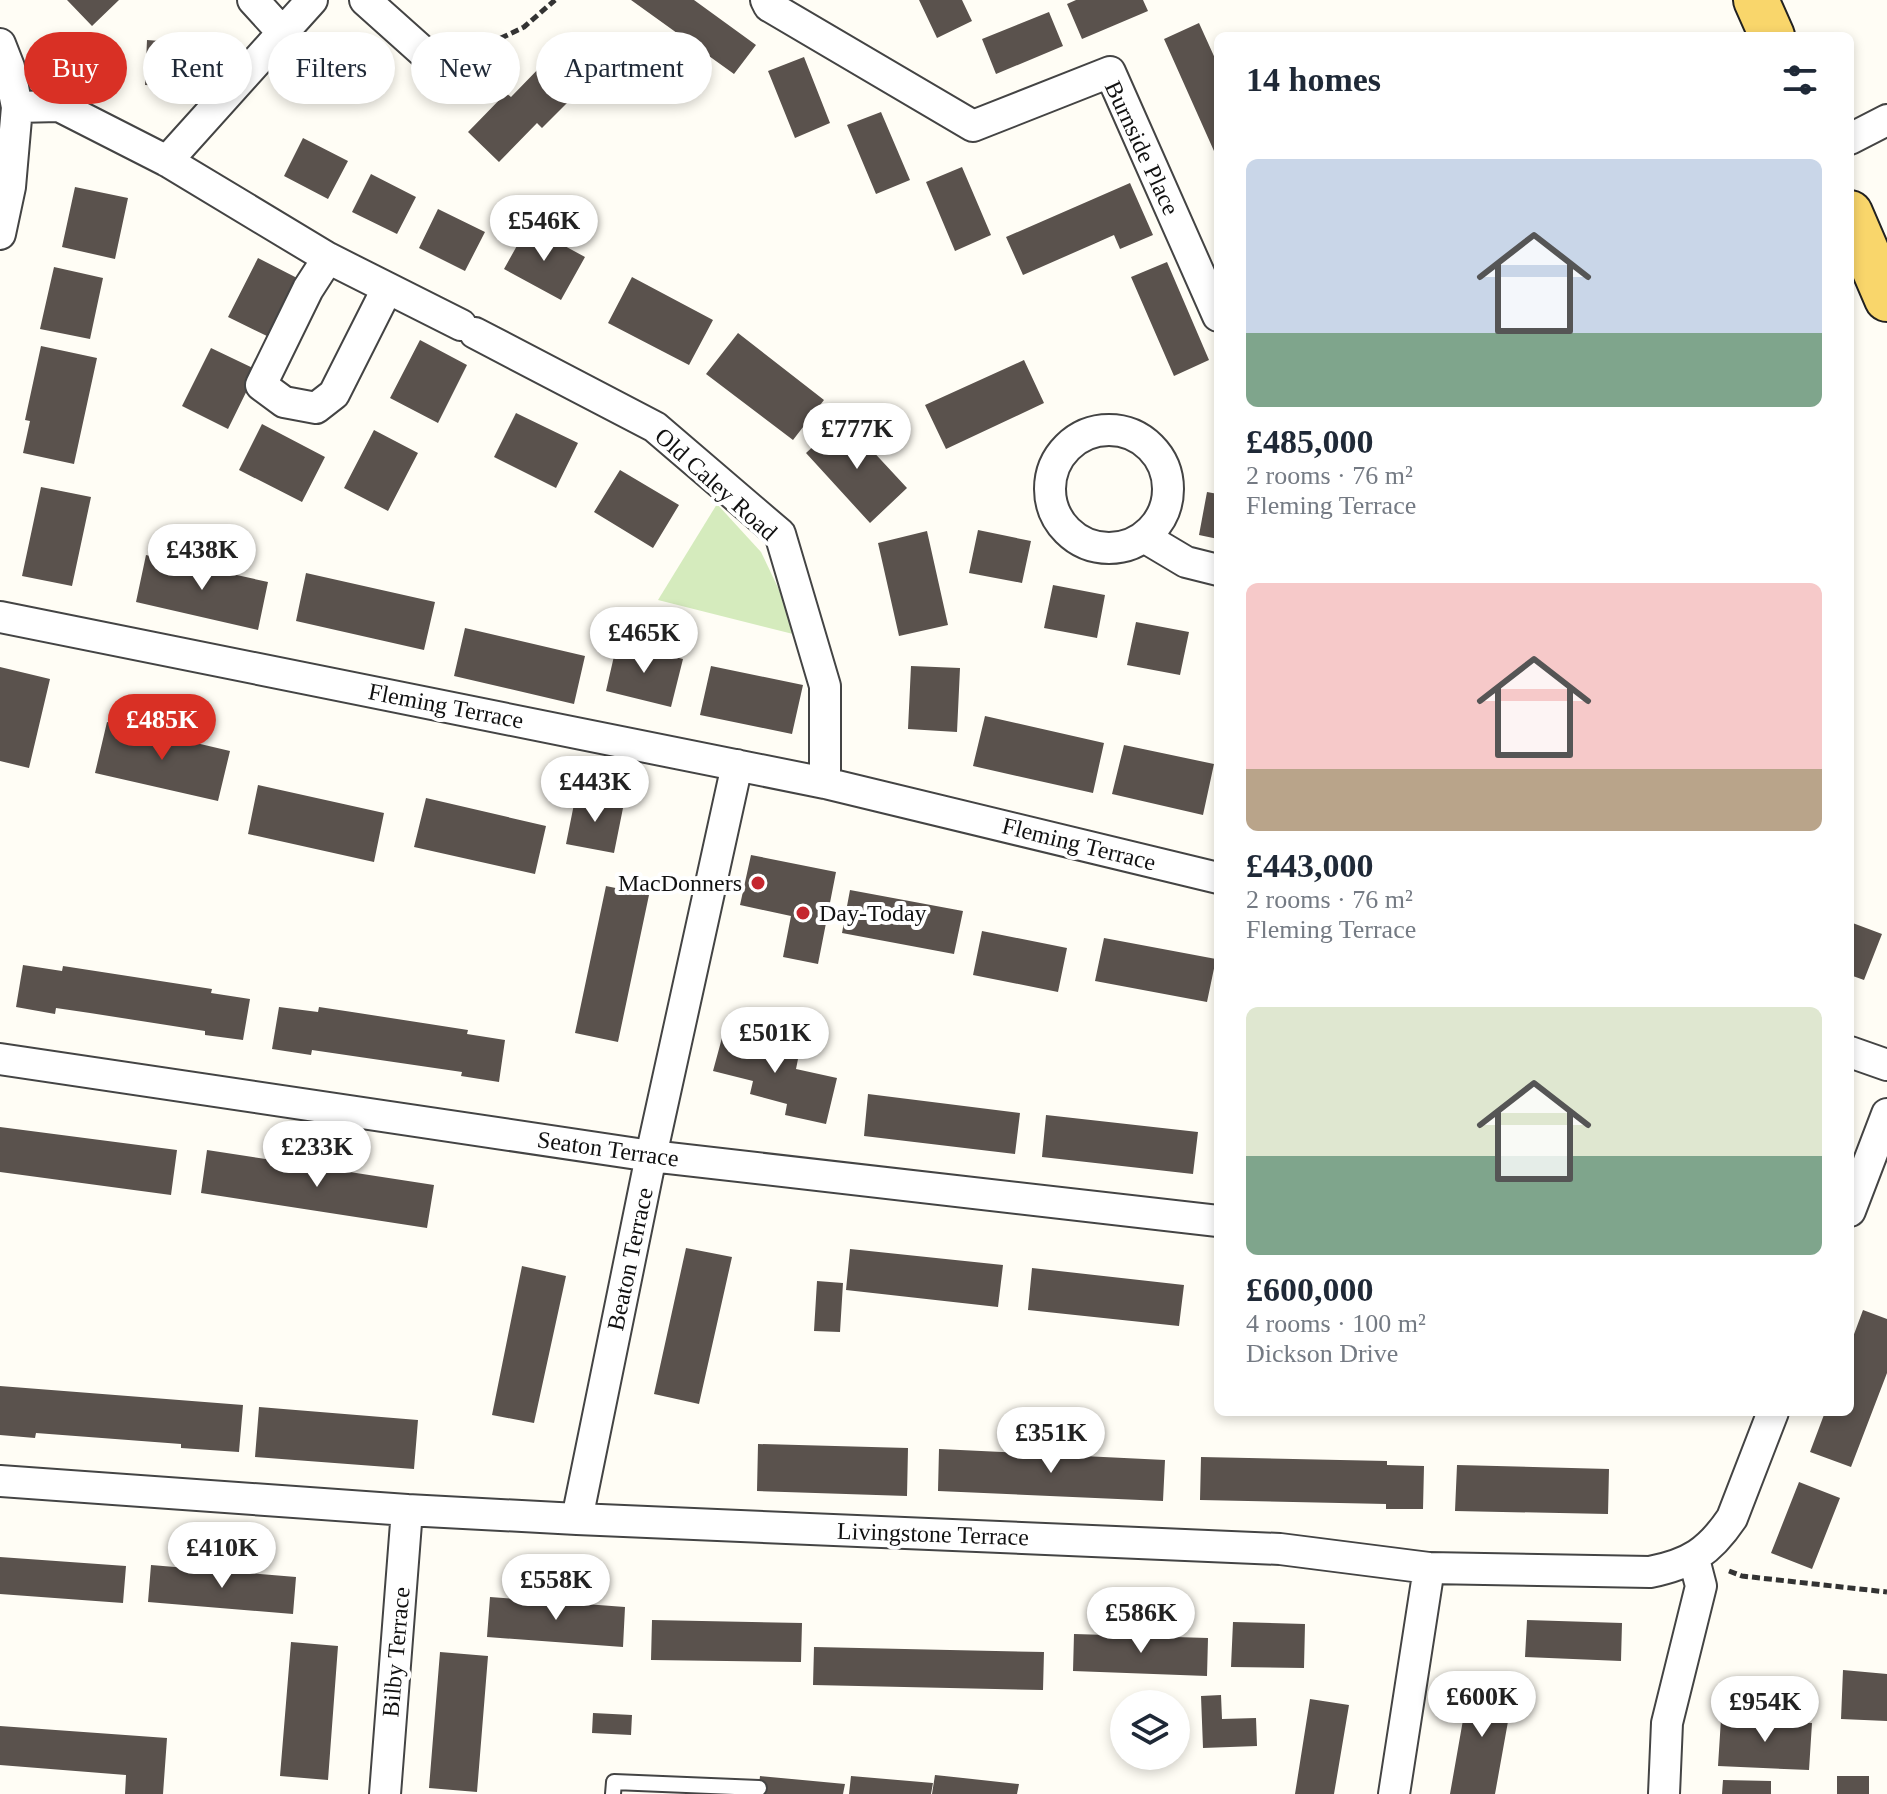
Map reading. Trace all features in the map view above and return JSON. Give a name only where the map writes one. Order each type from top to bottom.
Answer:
[{"type":"main road","points":[[1756,0],[1770,32]]},
{"type":"main road","points":[[1854,222],[1887,299]]},
{"type":"street","points":[[253,0],[282,32]]},
{"type":"street","points":[[284,32],[312,0]]},
{"type":"street","points":[[365,0],[411,41]]},
{"type":"street","name":"Burnside Place","points":[[766,0],[769,6],[973,126],[1110,72],[1214,307]]},
{"type":"street","points":[[0,44],[9,67],[17,107],[10,187],[0,234]]},
{"type":"street","points":[[167,161],[268,50]]},
{"type":"street","name":"Old Caley Road","points":[[17,107],[59,106],[167,161],[328,258],[655,427],[780,534],[825,686],[825,783]]},
{"type":"street","points":[[1854,137],[1887,120]]},
{"type":"street","points":[[328,258],[308,289],[261,385],[284,402],[316,408],[334,394],[387,289]]},
{"type":"street","points":[[1144,537],[1186,562],[1214,569]]},
{"type":"street","name":"Fleming Terrace","points":[[0,617],[825,783],[1214,877]]},
{"type":"street","name":"Beaton Terrace","points":[[577,1519],[651,1156],[737,765]]},
{"type":"street","points":[[1854,1053],[1887,1065]]},
{"type":"street","name":"Seaton Terrace","points":[[0,1059],[651,1156],[1214,1221]]},
{"type":"street","points":[[1854,1204],[1880,1157],[1887,1114]]},
{"type":"street","name":"Livingstone Terrace","points":[[0,1481],[407,1510],[1280,1549],[1429,1568],[1650,1572],[1694,1559],[1723,1532],[1732,1518],[1771,1416]]},
{"type":"street","name":"Bilby Terrace","points":[[385,1794],[407,1510]]},
{"type":"street","points":[[1664,1794],[1667,1723],[1701,1586],[1694,1559]]},
{"type":"street","points":[[1394,1794],[1429,1568]]},
{"type":"lane","points":[[613,1794],[614,1782],[759,1788]]},
{"type":"path","points":[[514,32],[555,0]]},
{"type":"path","points":[[1694,1559],[1742,1576],[1887,1592]]},
{"type":"green space","points":[[717,504],[761,552],[801,636],[658,600]]},
{"type":"building","points":[[67,0],[119,0],[92,26]]},
{"type":"building","points":[[631,0],[694,0],[756,45],[734,74],[712,58],[712,32],[676,32]]},
{"type":"building","points":[[919,0],[962,0],[972,21],[937,38]]},
{"type":"building","points":[[1076,0],[1143,0],[1148,11],[1082,39],[1067,4]]},
{"type":"building","points":[[1049,12],[1063,46],[996,74],[982,39]]},
{"type":"building","points":[[1199,23],[1214,56],[1214,151],[1164,39]]},
{"type":"building","points":[[804,57],[830,123],[795,138],[768,71]]},
{"type":"building","points":[[536,71],[536,104],[566,104],[542,128],[537,123],[499,162],[468,132],[495,104],[520,104],[520,88]]},
{"type":"building","points":[[881,112],[910,180],[876,194],[847,125]]},
{"type":"building","points":[[303,138],[348,161],[328,199],[284,176]]},
{"type":"building","points":[[962,167],[991,235],[955,251],[926,182]]},
{"type":"building","points":[[371,174],[416,197],[397,234],[352,212]]},
{"type":"building","points":[[1130,183],[1153,235],[1120,249],[1114,235],[1023,275],[1006,237]]},
{"type":"building","points":[[75,187],[128,198],[115,259],[62,247]]},
{"type":"building","points":[[438,209],[485,232],[465,271],[419,248]]},
{"type":"building","points":[[528,226],[585,257],[561,300],[504,269]]},
{"type":"building","points":[[258,258],[299,279],[269,337],[228,317]]},
{"type":"building","points":[[1167,262],[1209,360],[1174,376],[1131,277]]},
{"type":"building","points":[[54,267],[103,278],[90,339],[40,329]]},
{"type":"building","points":[[632,277],[713,320],[689,365],[608,323]]},
{"type":"building","points":[[738,333],[824,400],[793,440],[706,374]]},
{"type":"building","points":[[420,340],[467,365],[438,423],[390,398]]},
{"type":"building","points":[[41,346],[97,358],[74,464],[23,453],[30,421],[25,420]]},
{"type":"building","points":[[211,348],[257,370],[228,429],[182,406]]},
{"type":"building","points":[[1024,360],[1044,403],[946,449],[925,405]]},
{"type":"building","points":[[516,413],[578,443],[556,488],[494,457]]},
{"type":"building","points":[[843,419],[907,488],[870,523],[806,453]]},
{"type":"building","points":[[262,424],[325,457],[302,502],[239,470]]},
{"type":"building","points":[[374,430],[418,453],[388,511],[344,488]]},
{"type":"building","points":[[620,470],[679,505],[653,548],[594,512]]},
{"type":"building","points":[[41,487],[91,497],[72,586],[22,576]]},
{"type":"building","points":[[1207,492],[1214,493],[1214,538],[1199,535]]},
{"type":"building","points":[[978,530],[1031,541],[1022,583],[969,573]]},
{"type":"building","points":[[927,531],[948,625],[899,636],[878,543]]},
{"type":"building","points":[[146,555],[268,582],[258,630],[136,602]]},
{"type":"building","points":[[306,573],[435,602],[424,650],[296,621]]},
{"type":"building","points":[[1053,585],[1105,595],[1097,638],[1044,628]]},
{"type":"building","points":[[1136,622],[1189,632],[1180,675],[1127,665]]},
{"type":"building","points":[[465,628],[585,656],[574,704],[454,676]]},
{"type":"building","points":[[617,643],[683,659],[671,707],[606,691]]},
{"type":"building","points":[[711,666],[803,685],[792,734],[700,715]]},
{"type":"building","points":[[911,666],[960,668],[957,732],[908,729]]},
{"type":"building","points":[[0,667],[50,679],[29,768],[0,761]]},
{"type":"building","points":[[985,716],[1104,743],[1093,793],[973,766]]},
{"type":"building","points":[[107,722],[230,751],[218,801],[95,773]]},
{"type":"building","points":[[1124,745],[1214,764],[1203,815],[1112,794]]},
{"type":"building","points":[[258,785],[384,813],[374,862],[248,834]]},
{"type":"building","points":[[576,794],[624,803],[614,853],[566,844]]},
{"type":"building","points":[[426,798],[546,826],[535,874],[414,847]]},
{"type":"building","name":"Day-Today","points":[[751,855],[836,872],[818,964],[783,957],[791,916],[740,905]]},
{"type":"building","points":[[606,886],[649,895],[618,1042],[575,1033]]},
{"type":"building","points":[[850,890],[963,911],[954,954],[842,933]]},
{"type":"building","points":[[1854,924],[1882,934],[1864,980],[1854,976]]},
{"type":"building","points":[[982,931],[1067,948],[1058,992],[973,975]]},
{"type":"building","points":[[1104,938],[1214,959],[1207,1002],[1095,981]]},
{"type":"building","points":[[23,965],[62,971],[63,966],[212,989],[211,993],[250,999],[243,1040],[205,1035],[205,1031],[56,1008],[55,1014],[16,1007]]},
{"type":"building","points":[[279,1007],[318,1012],[319,1007],[468,1030],[467,1034],[505,1040],[499,1082],[461,1076],[462,1072],[312,1050],[311,1055],[272,1049]]},
{"type":"building","points":[[726,1023],[765,1033],[761,1049],[798,1059],[796,1069],[837,1078],[826,1124],[785,1115],[787,1104],[750,1094],[753,1081],[713,1071]]},
{"type":"building","points":[[868,1094],[1020,1113],[1015,1154],[864,1136]]},
{"type":"building","points":[[1046,1115],[1198,1132],[1193,1174],[1042,1157]]},
{"type":"building","points":[[0,1127],[177,1150],[171,1195],[0,1172]]},
{"type":"building","points":[[207,1150],[434,1185],[427,1228],[201,1193]]},
{"type":"building","points":[[686,1248],[732,1257],[699,1404],[654,1394]]},
{"type":"building","points":[[850,1249],[1003,1265],[998,1307],[846,1290]]},
{"type":"building","points":[[522,1266],[566,1276],[534,1423],[492,1415]]},
{"type":"building","points":[[1032,1268],[1184,1285],[1179,1326],[1028,1310]]},
{"type":"building","points":[[817,1281],[843,1283],[840,1332],[814,1331]]},
{"type":"building","points":[[1863,1310],[1887,1319],[1887,1373],[1851,1467],[1810,1452],[1824,1416],[1854,1416],[1854,1334]]},
{"type":"building","points":[[0,1386],[243,1405],[239,1452],[181,1448],[181,1444],[36,1433],[35,1438],[0,1435]]},
{"type":"building","points":[[259,1407],[418,1420],[414,1469],[255,1457]]},
{"type":"building","points":[[758,1444],[908,1448],[907,1496],[757,1491]]},
{"type":"building","points":[[939,1449],[1165,1460],[1163,1501],[938,1491]]},
{"type":"building","points":[[1201,1457],[1387,1461],[1387,1465],[1424,1466],[1423,1509],[1386,1509],[1386,1504],[1200,1500]]},
{"type":"building","points":[[1457,1465],[1609,1469],[1608,1514],[1455,1511]]},
{"type":"building","points":[[1799,1482],[1840,1498],[1812,1569],[1771,1553]]},
{"type":"building","points":[[0,1557],[126,1566],[123,1603],[0,1594]]},
{"type":"building","points":[[151,1565],[296,1577],[293,1614],[148,1602]]},
{"type":"building","points":[[490,1597],[625,1607],[623,1647],[487,1637]]},
{"type":"building","points":[[652,1620],[802,1623],[801,1662],[651,1660]]},
{"type":"building","points":[[1527,1620],[1622,1623],[1621,1661],[1525,1657]]},
{"type":"building","points":[[1233,1622],[1305,1624],[1304,1668],[1231,1667]]},
{"type":"building","points":[[1074,1634],[1208,1638],[1207,1676],[1073,1671]]},
{"type":"building","points":[[291,1642],[338,1646],[328,1780],[280,1776]]},
{"type":"building","points":[[814,1647],[1044,1652],[1043,1690],[813,1685]]},
{"type":"building","points":[[440,1652],[488,1656],[477,1792],[429,1788]]},
{"type":"building","points":[[1843,1670],[1887,1674],[1887,1721],[1841,1719]]},
{"type":"building","points":[[1470,1680],[1514,1688],[1495,1794],[1450,1794]]},
{"type":"building","points":[[1221,1695],[1222,1719],[1256,1718],[1257,1746],[1203,1748],[1201,1696]]},
{"type":"building","points":[[1310,1699],[1349,1705],[1334,1794],[1295,1794]]},
{"type":"building","points":[[593,1713],[632,1715],[631,1735],[592,1733]]},
{"type":"building","points":[[1721,1719],[1812,1723],[1809,1770],[1718,1766]]},
{"type":"building","points":[[0,1726],[167,1738],[163,1794],[125,1794],[126,1775],[0,1765]]},
{"type":"building","points":[[935,1775],[1019,1784],[1017,1794],[932,1794]]},
{"type":"building","points":[[760,1776],[845,1784],[843,1794],[758,1794]]},
{"type":"building","points":[[851,1776],[933,1783],[931,1794],[849,1794]]},
{"type":"building","points":[[1837,1776],[1869,1776],[1869,1794],[1837,1794]]},
{"type":"building","points":[[1723,1780],[1771,1781],[1771,1794],[1722,1794]]},
{"type":"place","name":"MacDonners","points":[[758,883]]},
{"type":"place","name":"Day-Today","points":[[803,913]]}]
